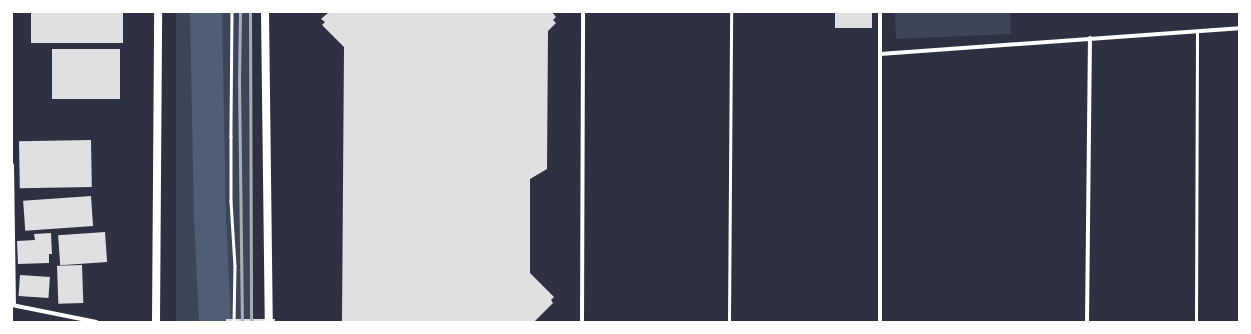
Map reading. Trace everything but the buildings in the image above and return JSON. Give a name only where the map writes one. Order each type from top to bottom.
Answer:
[{"type":"main road","points":[[156,322],[158,12]]},
{"type":"main road","points":[[265,12],[268,322]]},
{"type":"street","points":[[582,322],[583,12]]},
{"type":"street","points":[[880,12],[880,322]]},
{"type":"street","points":[[880,54],[1239,28]]},
{"type":"street","points":[[1087,322],[1090,38]]},
{"type":"street","points":[[12,165],[13,305],[96,322]]},
{"type":"lane","points":[[729,322],[731,12]]},
{"type":"lane","points":[[1196,322],[1197,31]]},
{"type":"path","points":[[232,12],[230,136],[235,266],[234,322]]},
{"type":"shaded area","points":[[176,12],[250,12],[250,322],[176,322]]},
{"type":"shaded area","points":[[895,12],[1010,12],[1011,34],[896,39]]},
{"type":"waterway","points":[[206,12],[210,216],[215,322]]},
{"type":"railway","points":[[240,12],[239,81],[242,322]]},
{"type":"railway","points":[[250,12],[251,322]]}]
